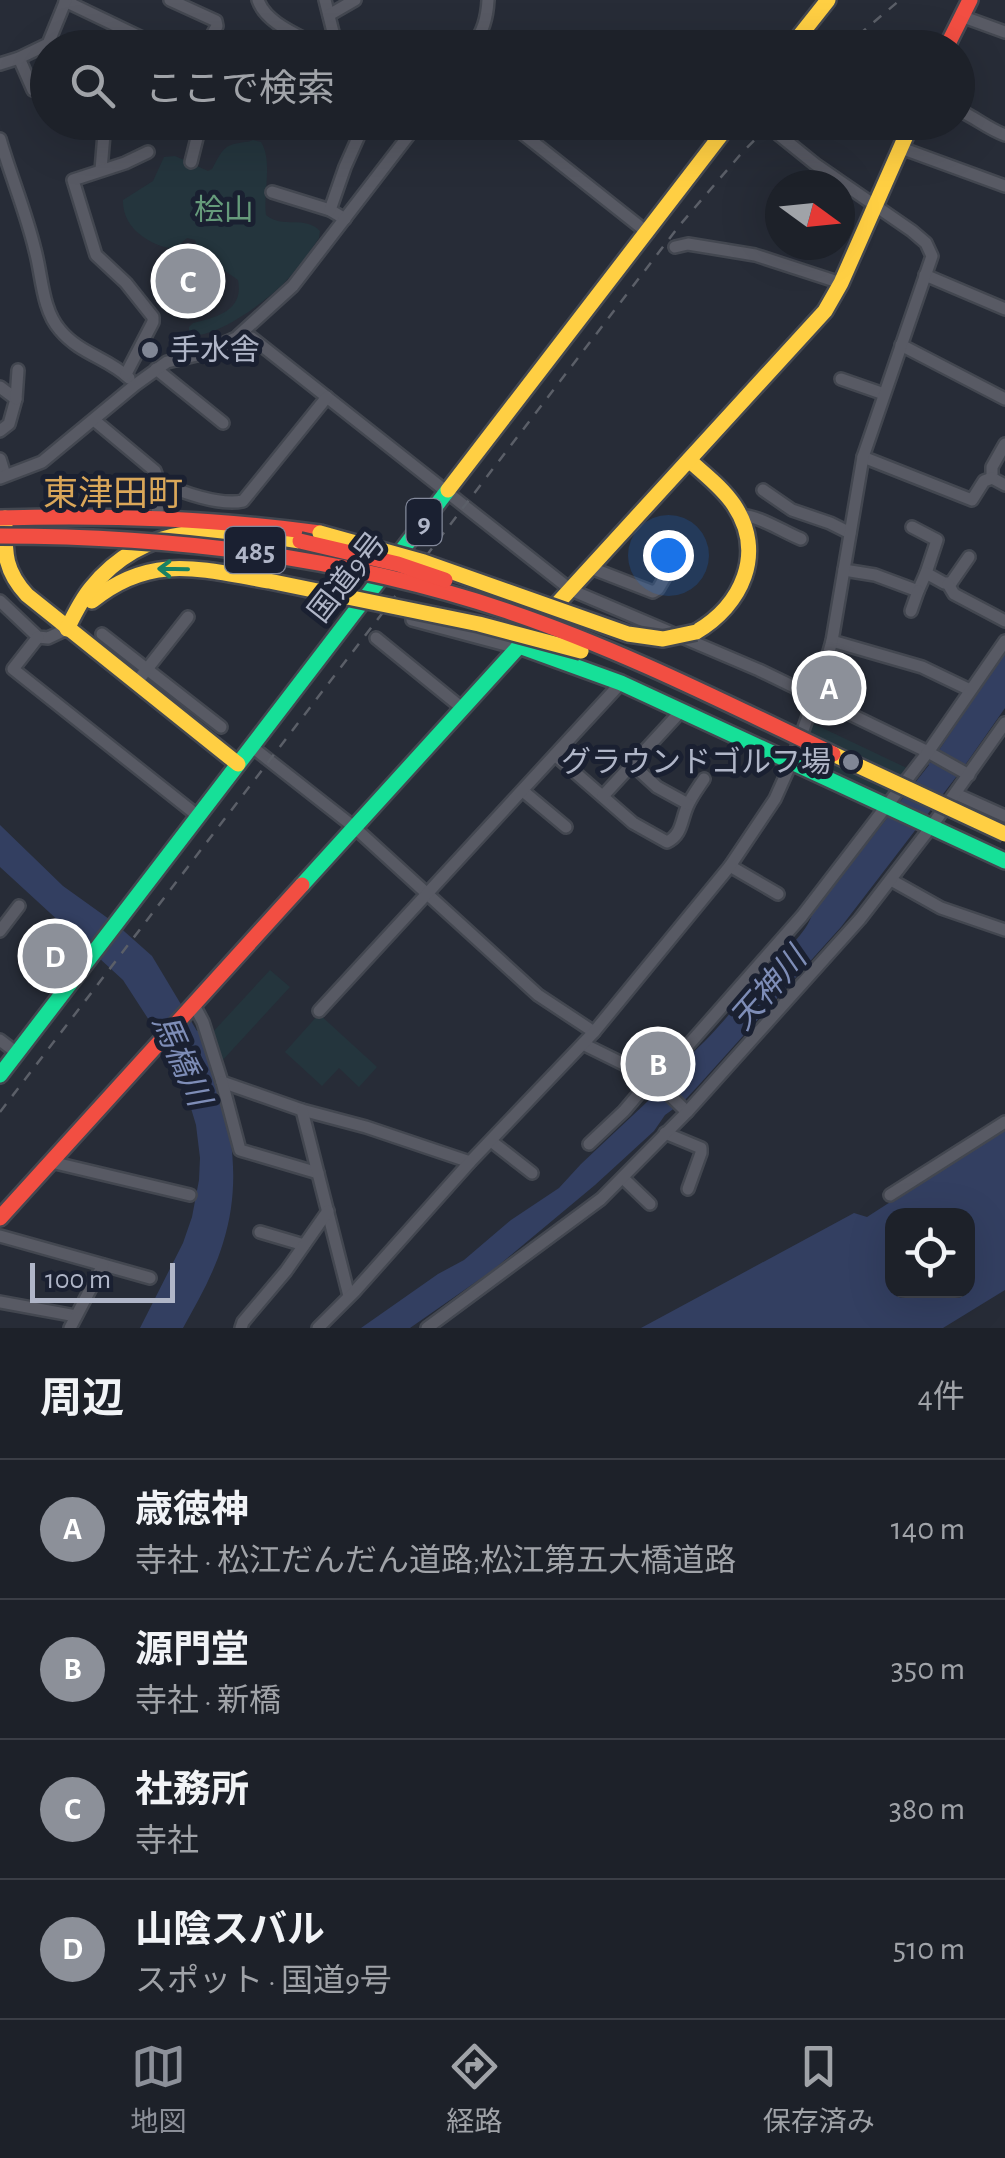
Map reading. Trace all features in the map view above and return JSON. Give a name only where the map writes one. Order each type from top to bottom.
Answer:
[{"type":"main road","points":[[804,30],[828,0]]},
{"type":"main road","points":[[954,30],[970,0]]},
{"type":"main road","name":"国道9号","points":[[17,1053],[717,140]]},
{"type":"main road","points":[[0,1218],[819,318],[841,283],[904,140]]},
{"type":"main road","points":[[238,764],[67,629],[14,582],[3,560],[2,518],[158,517],[239,522],[320,534],[418,558],[612,629],[666,639],[696,632],[720,616],[742,585],[748,562],[748,544],[740,516],[726,496],[689,460]]},
{"type":"main road","points":[[67,629],[84,596],[126,554],[150,542],[200,531],[300,541],[414,570],[490,596],[503,610]]},
{"type":"main road","name":"485","points":[[0,536],[146,538],[264,552],[369,572],[503,610],[560,630],[701,691],[1005,834]]},
{"type":"main road","points":[[67,629],[108,586],[120,579],[145,570],[195,570],[270,580],[539,639],[701,691]]},
{"type":"main road","points":[[518,647],[682,710],[998,857]]},
{"type":"main road","name":"9","points":[[0,1075],[17,1053]]},
{"type":"street","points":[[170,0],[216,21],[216,30]]},
{"type":"street","points":[[258,0],[269,18],[290,30]]},
{"type":"street","points":[[326,0],[332,30]]},
{"type":"street","points":[[329,16],[356,0]]},
{"type":"street","points":[[483,30],[488,0]]},
{"type":"street","points":[[57,30],[65,1],[125,30]]},
{"type":"street","points":[[961,16],[1005,32]]},
{"type":"street","points":[[1,61],[30,54]]},
{"type":"street","points":[[19,58],[30,83]]},
{"type":"street","points":[[975,118],[1005,135]]},
{"type":"street","points":[[0,140],[56,326],[84,353],[126,374],[135,385]]},
{"type":"street","points":[[101,170],[103,140]]},
{"type":"street","points":[[191,162],[196,140]]},
{"type":"street","points":[[330,210],[357,140]]},
{"type":"street","points":[[235,338],[293,286],[405,140]]},
{"type":"street","points":[[531,140],[648,233]]},
{"type":"street","points":[[318,1328],[594,1032],[730,866],[762,822],[792,761],[832,641],[863,457],[932,256],[926,243],[785,140]]},
{"type":"street","points":[[901,148],[1005,186]]},
{"type":"street","points":[[126,374],[153,317],[126,283],[96,255],[72,180],[125,164],[148,152]]},
{"type":"street","points":[[272,192],[330,210],[345,219]]},
{"type":"street","points":[[675,247],[688,244],[754,255],[841,283]]},
{"type":"street","points":[[925,275],[1005,310]]},
{"type":"street","points":[[0,459],[3,476],[42,462],[166,362],[235,338],[255,340],[570,590],[723,654],[930,752],[967,774]]},
{"type":"street","points":[[900,345],[1005,399]]},
{"type":"street","points":[[156,368],[223,422]]},
{"type":"street","points":[[0,431],[9,424],[18,370]]},
{"type":"street","points":[[840,379],[884,394]]},
{"type":"street","points":[[0,386],[16,399]]},
{"type":"street","points":[[158,482],[182,492],[233,503],[244,501],[327,396]]},
{"type":"street","points":[[94,420],[155,470],[158,517]]},
{"type":"street","points":[[992,478],[992,467],[1005,444]]},
{"type":"street","points":[[863,457],[972,500],[984,480],[992,478],[1005,485]]},
{"type":"street","points":[[763,490],[792,510],[850,533]]},
{"type":"street","points":[[740,516],[750,515],[800,538]]},
{"type":"street","points":[[911,611],[937,540],[912,527]]},
{"type":"street","points":[[591,568],[654,592],[680,552]]},
{"type":"street","points":[[948,584],[969,557]]},
{"type":"street","points":[[844,570],[875,575],[918,591]]},
{"type":"street","points":[[926,573],[948,584],[954,594],[1005,622]]},
{"type":"street","points":[[14,582],[0,599],[38,637],[48,638],[67,629]]},
{"type":"street","points":[[394,615],[518,647]]},
{"type":"street","points":[[136,683],[188,617]]},
{"type":"street","points":[[102,634],[221,727]]},
{"type":"street","points":[[38,637],[13,668],[198,816]]},
{"type":"street","points":[[376,638],[462,708]]},
{"type":"street","points":[[832,641],[912,664],[970,690]]},
{"type":"street","points":[[589,1144],[684,1050],[802,916],[930,752],[1005,641]]},
{"type":"street","points":[[320,1012],[621,684]]},
{"type":"street","points":[[164,705],[175,691]]},
{"type":"street","points":[[603,796],[682,710]]},
{"type":"street","points":[[427,1328],[624,1178],[800,988],[891,880],[1005,723]]},
{"type":"street","points":[[251,746],[354,826],[538,994],[594,1032]]},
{"type":"street","points":[[555,756],[633,824],[667,842],[679,832],[688,804],[704,779]]},
{"type":"street","points":[[633,765],[657,787],[688,804]]},
{"type":"street","points":[[523,792],[566,827]]},
{"type":"street","points":[[956,794],[1005,816]]},
{"type":"street","points":[[998,857],[989,860],[1005,869]]},
{"type":"street","points":[[730,866],[778,894]]},
{"type":"street","points":[[891,880],[941,908],[1005,930]]},
{"type":"street","points":[[0,931],[19,906]]},
{"type":"street","points":[[192,1007],[202,1022],[240,1150],[318,1173]]},
{"type":"street","points":[[0,1040],[17,1053]]},
{"type":"street","points":[[583,1044],[653,1079],[686,1112]]},
{"type":"street","points":[[222,1082],[470,1162]]},
{"type":"street","points":[[302,1110],[349,1296]]},
{"type":"street","points":[[890,1195],[1005,1122]]},
{"type":"street","points":[[665,1134],[701,1148],[688,1189]]},
{"type":"street","points":[[491,1141],[532,1174]]},
{"type":"street","points":[[51,1162],[190,1196]]},
{"type":"street","points":[[624,1178],[650,1204]]},
{"type":"street","points":[[241,1328],[328,1211]]},
{"type":"street","points":[[260,1232],[304,1245]]},
{"type":"street","points":[[0,1236],[150,1278]]},
{"type":"street","points":[[0,1302],[73,1322],[103,1265]]},
{"type":"green space","name":"桧山","points":[[253,140],[261,142],[265,150],[266,215],[314,226],[320,231],[319,238],[277,290],[253,308],[211,332],[189,334],[193,323],[233,306],[239,291],[238,280],[200,253],[195,240],[187,238],[175,249],[147,240],[127,219],[123,200],[153,181],[164,157],[175,156],[208,171],[228,147]]},
{"type":"green space","name":"グラウンドゴルフ場","points":[[812,723],[911,770],[889,800],[807,761],[803,755]]},
{"type":"green space","points":[[270,970],[290,987],[221,1062],[211,1034]]},
{"type":"green space","points":[[319,1014],[377,1067],[359,1087],[339,1068],[322,1086],[285,1052]]},
{"type":"water","name":"天神川","points":[[1005,652],[1005,708],[963,768],[841,927],[683,1102],[595,1185],[493,1270],[410,1328],[361,1328],[464,1260],[511,1220],[559,1188],[665,1085],[800,935],[813,912],[929,765],[926,762],[933,759]]},
{"type":"water","name":"馬橋川","points":[[0,825],[63,886],[152,956],[199,1031],[209,1056],[230,1135],[233,1189],[219,1254],[183,1328],[140,1328],[192,1217],[200,1158],[187,1095],[158,1034],[123,980],[0,867]]},
{"type":"water","points":[[1005,1128],[1005,1290],[943,1328],[641,1328],[854,1213],[867,1217]]},
{"type":"railway","points":[[864,30],[900,0]]},
{"type":"railway","points":[[0,1112],[679,226],[755,140]]},
{"type":"traffic: fast","points":[[0,1075],[448,490]]},
{"type":"traffic: fast","points":[[302,885],[531,633]]},
{"type":"traffic: fast","points":[[519,646],[621,683],[1005,861]]},
{"type":"traffic: slow","points":[[804,30],[828,0]]},
{"type":"traffic: slow","points":[[448,490],[717,140]]},
{"type":"traffic: slow","points":[[546,616],[825,311],[904,140]]},
{"type":"traffic: slow","points":[[689,460],[734,505],[748,541],[748,559],[737,593],[726,608],[696,632]]},
{"type":"traffic: slow","points":[[5,518],[9,568],[27,595],[238,764]]},
{"type":"traffic: slow","points":[[67,629],[87,593],[113,566],[161,539],[213,532],[300,541]]},
{"type":"traffic: slow","points":[[320,533],[424,562],[628,634],[663,639],[696,632]]},
{"type":"traffic: slow","points":[[92,601],[114,586],[156,570],[198,569],[269,581]]},
{"type":"traffic: slow","points":[[269,581],[479,624],[581,651]]},
{"type":"traffic: slow","points":[[833,754],[1005,834]]},
{"type":"traffic: jam","points":[[955,30],[970,0]]},
{"type":"traffic: jam","points":[[0,518],[160,519],[320,533]]},
{"type":"traffic: jam","points":[[0,536],[129,540],[257,553],[383,576],[445,592],[591,642],[833,754]]},
{"type":"traffic: jam","points":[[300,541],[398,564],[445,580]]},
{"type":"traffic: jam","points":[[0,1218],[302,885]]},
{"type":"place","name":"社務所","points":[[188,281]]},
{"type":"place","name":"手水舎","points":[[150,350]]},
{"type":"place","name":"歳徳神","points":[[829,688]]},
{"type":"place","name":"グラウンドゴルフ場","points":[[851,762]]},
{"type":"place","name":"山陰スバル","points":[[55,956]]},
{"type":"place","name":"源門堂","points":[[658,1064]]},
{"type":"district","name":"東津田町","points":[[113,493]]}]
